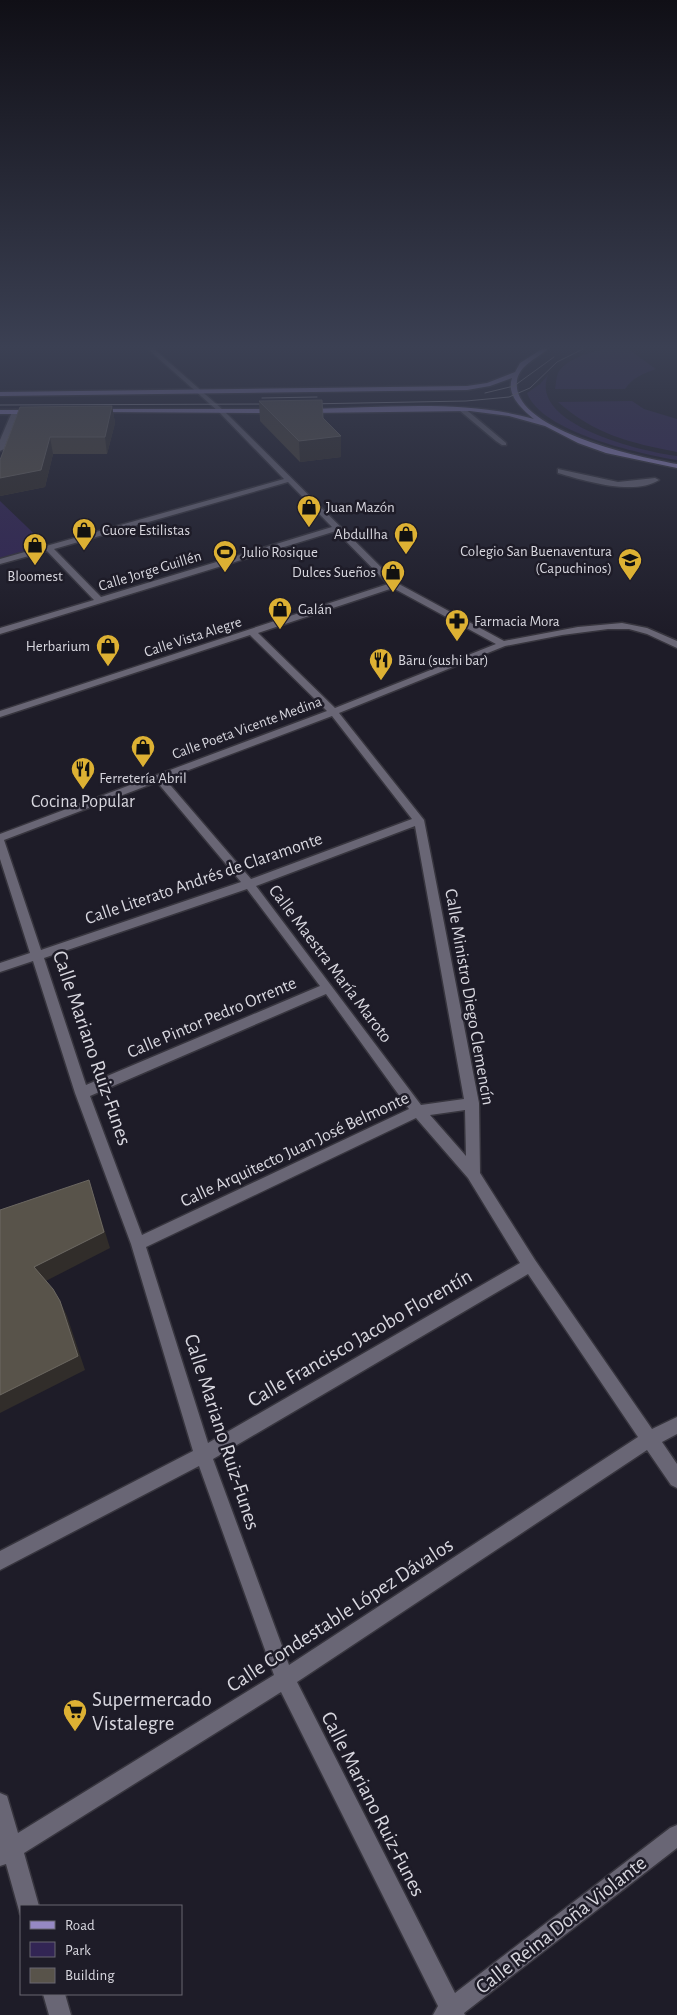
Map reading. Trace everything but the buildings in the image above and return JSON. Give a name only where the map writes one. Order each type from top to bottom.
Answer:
[{"type":"main road","points":[[586,443],[637,459],[677,466]]},
{"type":"street","points":[[252,443],[394,585],[503,644]]},
{"type":"street","points":[[561,471],[612,485],[626,486],[654,480]]},
{"type":"street","points":[[0,562],[288,480]]},
{"type":"street","name":"Calle Jorge Guillén","points":[[0,631],[336,528]]},
{"type":"street","points":[[49,548],[100,600]]},
{"type":"street","name":"Calle Vista Alegre","points":[[0,714],[394,585]]},
{"type":"street","name":"Calle Poeta Vicente Medina","points":[[0,838],[158,776],[334,712],[503,644],[567,631],[623,626],[655,633],[677,645]]},
{"type":"street","name":"Calle Ministro Diego Clemencín","points":[[252,632],[334,712],[418,820],[472,1102],[473,1174]]},
{"type":"street","name":"Calle Maestra María Maroto","points":[[158,776],[249,884],[418,1111],[473,1174]]},
{"type":"street","name":"Calle Literato Andrés de Claramonte","points":[[0,968],[249,884],[418,820]]},
{"type":"street","name":"Calle Mariano Ruiz-Funes","points":[[0,842],[82,1093],[138,1244],[204,1455],[285,1679],[450,2013]]},
{"type":"street","name":"Calle Pintor Pedro Orrente","points":[[82,1093],[328,988]]},
{"type":"street","name":"Calle Arquitecto Juan José Belmonte","points":[[138,1244],[418,1111],[472,1102]]},
{"type":"street","points":[[473,1174],[530,1266],[677,1479]]},
{"type":"street","name":"Calle Francisco Jacobo Florentín","points":[[0,1561],[204,1455],[530,1266]]},
{"type":"street","name":"Calle Condestable López Dávalos","points":[[6,1852],[285,1679],[650,1439],[677,1425]]},
{"type":"street","points":[[0,1803],[6,1852],[28,1905]]},
{"type":"street","name":"Calle Reina Doña Violante","points":[[450,2013],[677,1835]]},
{"type":"street","points":[[54,1995],[60,2015]]},
{"type":"green space","points":[[607,443],[620,443],[677,456],[677,460],[640,452]]},
{"type":"green space","points":[[636,443],[677,443],[677,452]]},
{"type":"green space","points":[[0,501],[49,548],[0,562]]},
{"type":"place","name":"Juan Mazón","points":[[309,528]]},
{"type":"place","name":"Cuore Estilistas","points":[[84,551]]},
{"type":"place","name":"Abdullha","points":[[406,555]]},
{"type":"place","name":"Bloomest","points":[[35,566]]},
{"type":"place","name":"Julio Rosique","points":[[225,573]]},
{"type":"place","name":"Colegio San Buenaventura (Capuchinos)","points":[[630,581]]},
{"type":"place","name":"Dulces Sueños","points":[[393,593]]},
{"type":"place","name":"Galán","points":[[280,630]]},
{"type":"place","name":"Farmacia Mora","points":[[457,642]]},
{"type":"place","name":"Herbarium","points":[[108,667]]},
{"type":"place","name":"Bāru (sushi bar)","points":[[381,681]]},
{"type":"place","name":"Ferretería Abril","points":[[143,768]]},
{"type":"place","name":"Cocina Popular","points":[[83,790]]},
{"type":"place","name":"Supermercado Vistalegre","points":[[75,1732]]}]
